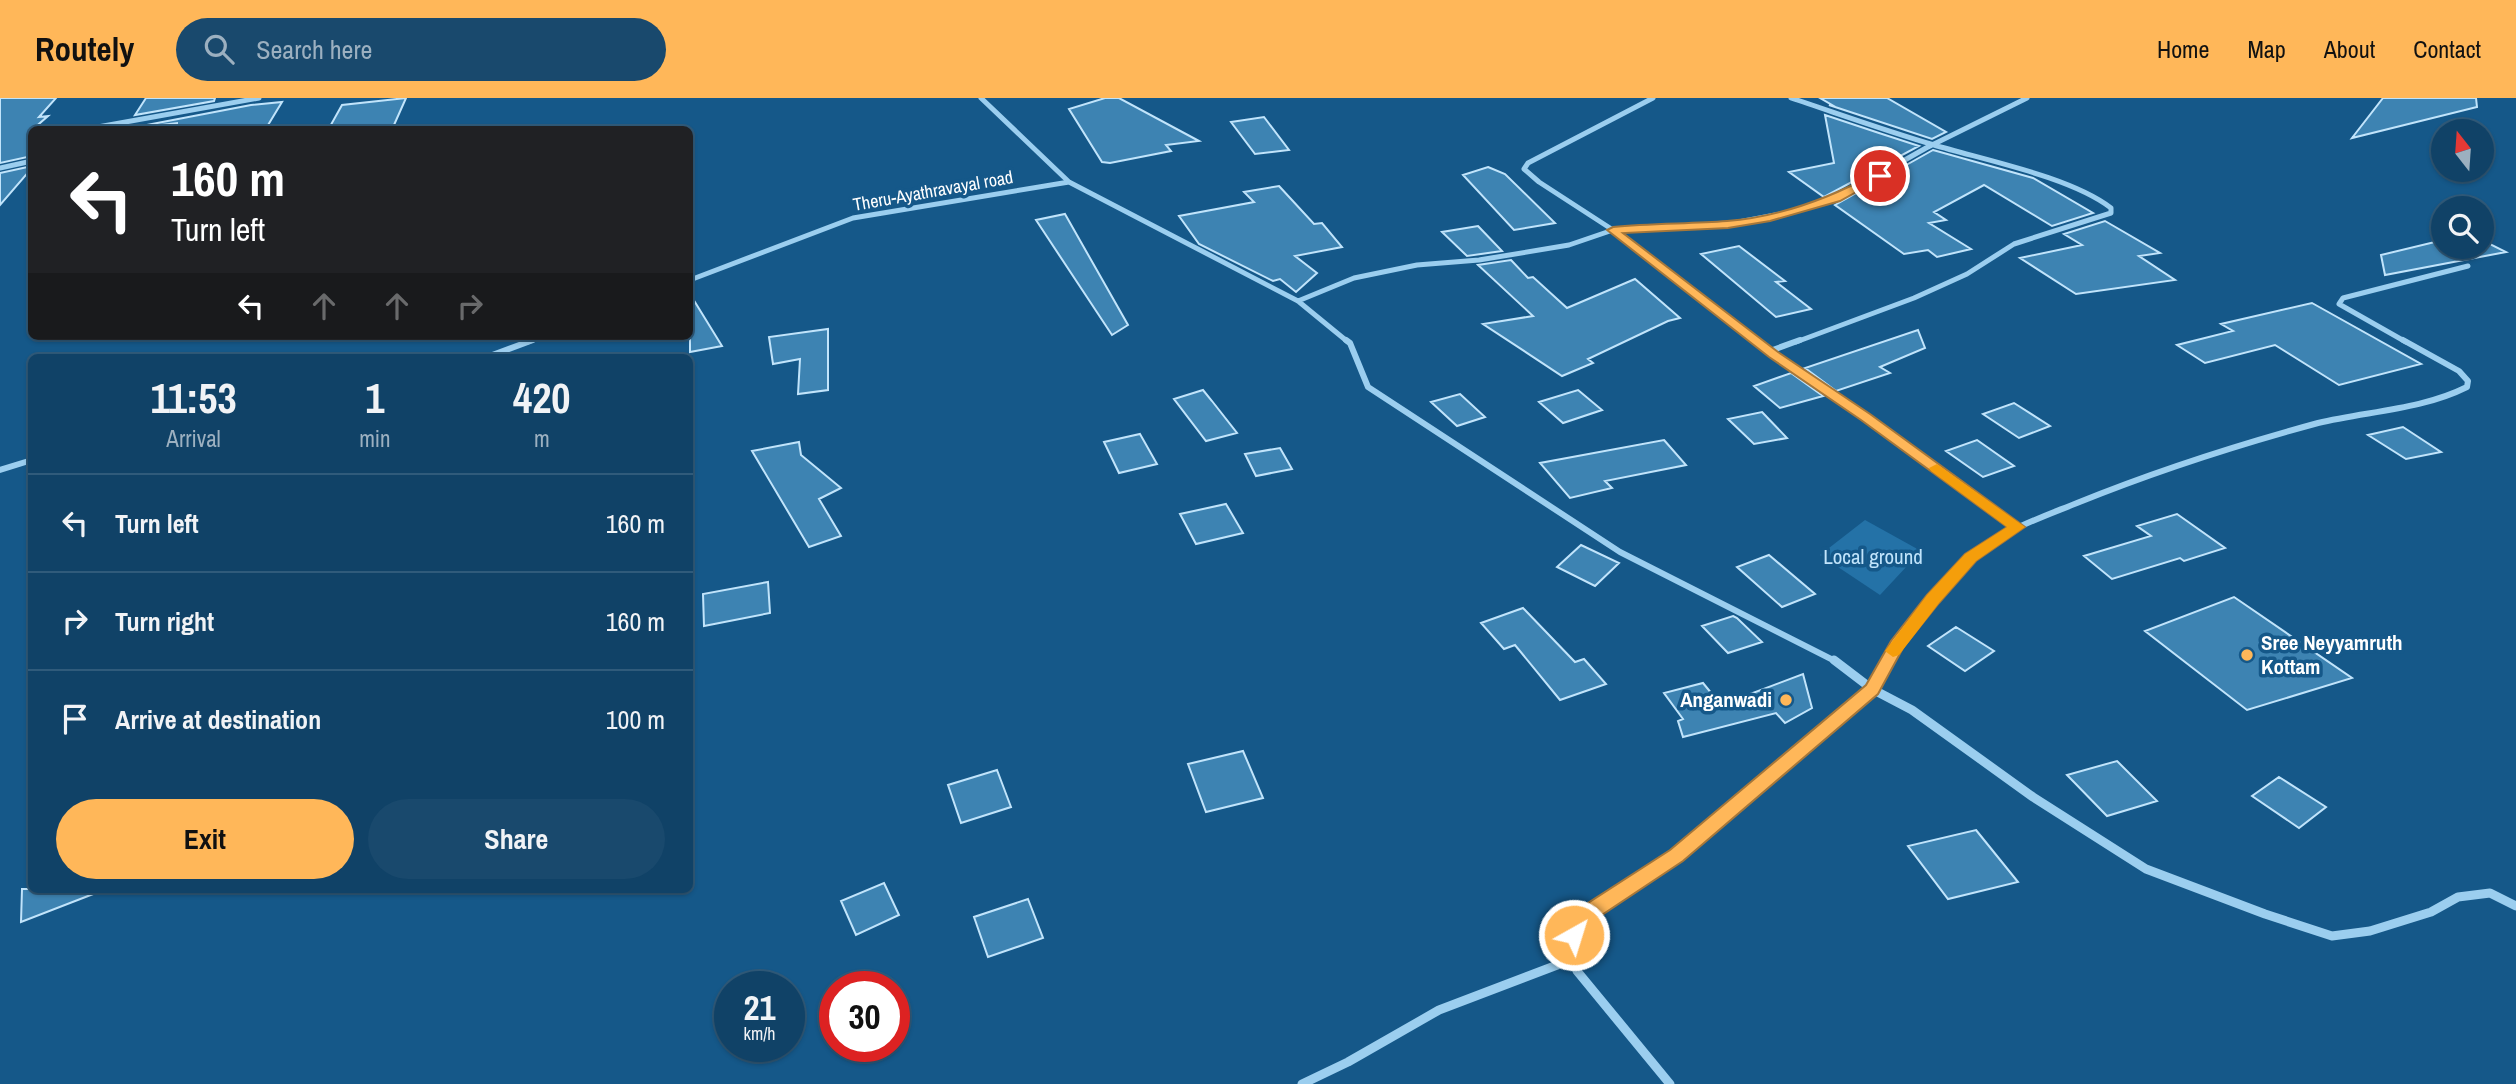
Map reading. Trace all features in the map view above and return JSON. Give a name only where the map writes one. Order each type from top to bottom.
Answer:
[{"type":"street","points":[[103,126],[259,98]]},
{"type":"street","name":"Theru-Ayathravayal road","points":[[981,98],[1069,182]]},
{"type":"street","points":[[1653,98],[1528,163],[1524,169],[1539,183],[1613,230],[1769,351],[1866,417],[2017,527]]},
{"type":"street","points":[[1769,351],[1914,298],[1967,274],[2014,244],[2111,213],[2111,208],[2102,201],[2075,189],[2004,164],[1933,145],[1790,98]]},
{"type":"street","points":[[1298,301],[1354,278],[1418,265],[1479,260],[1569,245],[1613,230],[1728,224],[1796,211],[1836,199],[1933,145],[2027,98]]},
{"type":"street","points":[[0,168],[28,162]]},
{"type":"street","points":[[1069,182],[1298,301],[1350,343],[1368,387],[1620,552],[1834,660],[1872,689],[1912,710],[2033,797],[2146,869],[2265,915],[2332,936],[2370,931],[2431,912],[2458,897],[2490,893],[2516,906]]},
{"type":"street","name":"Theru-Ayathravayal road","points":[[693,279],[853,218],[1069,182]]},
{"type":"street","points":[[1670,1084],[1577,971],[1569,950],[1578,920],[1677,855],[1872,689],[1897,645],[1933,599],[1970,558],[2017,527],[2148,474],[2320,423],[2449,396],[2467,387],[2468,381],[2459,371],[2340,304],[2343,298],[2468,266]]},
{"type":"street","points":[[496,354],[532,340]]},
{"type":"street","points":[[0,470],[28,461]]},
{"type":"street","points":[[1301,1084],[1348,1062],[1439,1010],[1573,959]]},
{"type":"green space","name":"Local ground","points":[[1865,520],[1921,551],[1880,595],[1820,555]]},
{"type":"building","points":[[0,98],[56,98],[39,117],[48,116],[37,126],[28,126],[28,157],[0,163]]},
{"type":"building","points":[[146,98],[215,98],[214,101],[135,115]]},
{"type":"building","points":[[406,98],[394,125],[330,126],[342,105]]},
{"type":"building","points":[[1105,98],[1119,98],[1199,141],[1166,145],[1171,151],[1110,163],[1102,162],[1069,109]]},
{"type":"building","points":[[1820,98],[1887,98],[1946,132],[1932,139],[1829,105],[1832,105]]},
{"type":"building","points":[[2383,98],[2476,98],[2477,107],[2352,138]]},
{"type":"building","points":[[282,102],[267,126],[177,126],[177,123],[142,126],[251,105]]},
{"type":"building","points":[[1825,115],[1919,146],[1824,197],[1789,172],[1834,163]]},
{"type":"building","points":[[1264,117],[1289,150],[1255,154],[1231,122]]},
{"type":"building","points":[[1933,150],[2033,178],[2093,213],[2052,226],[1984,185],[1934,212],[1946,220],[1929,223],[1971,249],[1937,257],[1928,250],[1904,254],[1835,205]]},
{"type":"building","points":[[28,167],[28,173],[0,205],[0,173]]},
{"type":"building","points":[[1488,167],[1505,174],[1555,223],[1514,230],[1463,175]]},
{"type":"building","points":[[1279,186],[1314,224],[1322,223],[1342,247],[1295,256],[1317,273],[1296,292],[1280,279],[1273,281],[1199,244],[1179,216],[1254,202],[1244,192]]},
{"type":"building","points":[[1065,214],[1128,325],[1112,335],[1036,220]]},
{"type":"building","points":[[2105,221],[2160,253],[2139,256],[2175,280],[2076,294],[2020,258],[2082,245],[2064,234]]},
{"type":"building","points":[[1478,226],[1502,251],[1467,256],[1442,232]]},
{"type":"building","points":[[2431,243],[2431,259],[2469,259],[2385,275],[2381,255]]},
{"type":"building","points":[[1739,246],[1785,281],[1776,282],[1811,309],[1776,317],[1701,254]]},
{"type":"building","points":[[2494,246],[2506,252],[2494,254]]},
{"type":"building","points":[[1511,260],[1528,278],[1533,277],[1567,308],[1635,279],[1680,318],[1668,321],[1588,359],[1593,363],[1562,376],[1483,324],[1533,316],[1478,265]]},
{"type":"building","points":[[693,299],[722,346],[690,352],[690,340],[693,340]]},
{"type":"building","points":[[2312,303],[2421,364],[2339,385],[2275,345],[2205,363],[2177,345],[2233,331],[2221,324]]},
{"type":"building","points":[[828,329],[828,390],[798,394],[800,359],[773,364],[769,337]]},
{"type":"building","points":[[1918,330],[1925,348],[1880,367],[1890,373],[1836,391],[1805,368]]},
{"type":"building","points":[[1791,373],[1823,396],[1780,408],[1754,386]]},
{"type":"building","points":[[1203,390],[1237,433],[1206,441],[1174,399]]},
{"type":"building","points":[[1578,390],[1602,410],[1563,423],[1539,402]]},
{"type":"building","points":[[1460,394],[1485,417],[1457,426],[1431,402]]},
{"type":"building","points":[[2014,403],[2050,426],[2019,438],[1983,414]]},
{"type":"building","points":[[1762,412],[1787,438],[1754,444],[1728,419]]},
{"type":"building","points":[[2403,427],[2441,452],[2406,459],[2368,435]]},
{"type":"building","points":[[1140,434],[1157,464],[1119,473],[1104,442]]},
{"type":"building","points":[[1664,440],[1686,465],[1605,481],[1612,488],[1570,498],[1540,463]]},
{"type":"building","points":[[1977,440],[2014,466],[1983,477],[1946,451]]},
{"type":"building","points":[[799,442],[801,455],[841,488],[819,499],[841,536],[809,547],[752,451]]},
{"type":"building","points":[[1280,448],[1292,469],[1256,476],[1245,454]]},
{"type":"building","points":[[1226,504],[1243,533],[1196,544],[1180,514]]},
{"type":"building","points":[[2177,514],[2225,548],[2184,561],[2180,558],[2112,579],[2084,556],[2151,536],[2137,526]]},
{"type":"building","points":[[1581,545],[1619,563],[1595,586],[1557,567]]},
{"type":"building","points":[[1769,555],[1815,594],[1782,607],[1737,567]]},
{"type":"building","points":[[768,582],[770,613],[704,626],[703,594]]},
{"type":"building","name":"Sree Neyyamruth Kottam","points":[[2234,597],[2352,678],[2247,710],[2145,631]]},
{"type":"building","points":[[1523,608],[1575,662],[1584,659],[1606,684],[1560,700],[1515,645],[1504,649],[1481,623]]},
{"type":"building","points":[[1733,616],[1762,642],[1728,653],[1702,626]]},
{"type":"building","points":[[1956,627],[1994,651],[1965,671],[1928,646]]},
{"type":"building","points":[[1803,674],[1812,708],[1785,723],[1776,713],[1683,737],[1678,721],[1683,719],[1664,693],[1703,683],[1721,705]]},
{"type":"building","points":[[1243,751],[1263,798],[1206,812],[1188,764]]},
{"type":"building","points":[[2117,761],[2157,801],[2107,816],[2067,775]]},
{"type":"building","points":[[997,770],[1011,807],[961,823],[948,785]]},
{"type":"building","points":[[2279,777],[2326,807],[2299,828],[2252,796]]},
{"type":"building","points":[[1976,830],[2018,882],[1948,899],[1908,846]]},
{"type":"building","points":[[884,883],[899,915],[856,935],[841,901]]},
{"type":"building","points":[[22,889],[28,889],[28,893],[96,893],[21,922]]},
{"type":"building","points":[[1028,899],[1043,938],[988,957],[974,917]]},
{"type":"slow traffic","points":[[1893,651],[1933,599],[1970,558],[2017,527],[1937,468]]},
{"type":"place","name":"Sree Neyyamruth Kottam","points":[[2247,655]]},
{"type":"place","name":"Anganwadi","points":[[1786,700]]},
{"type":"route","points":[[1574,935],[1578,920],[1677,855],[1872,689],[1897,645],[1933,599],[1970,558],[2017,527],[1866,417],[1773,354],[1613,230],[1728,224],[1770,218],[1836,199],[1880,176]]}]
